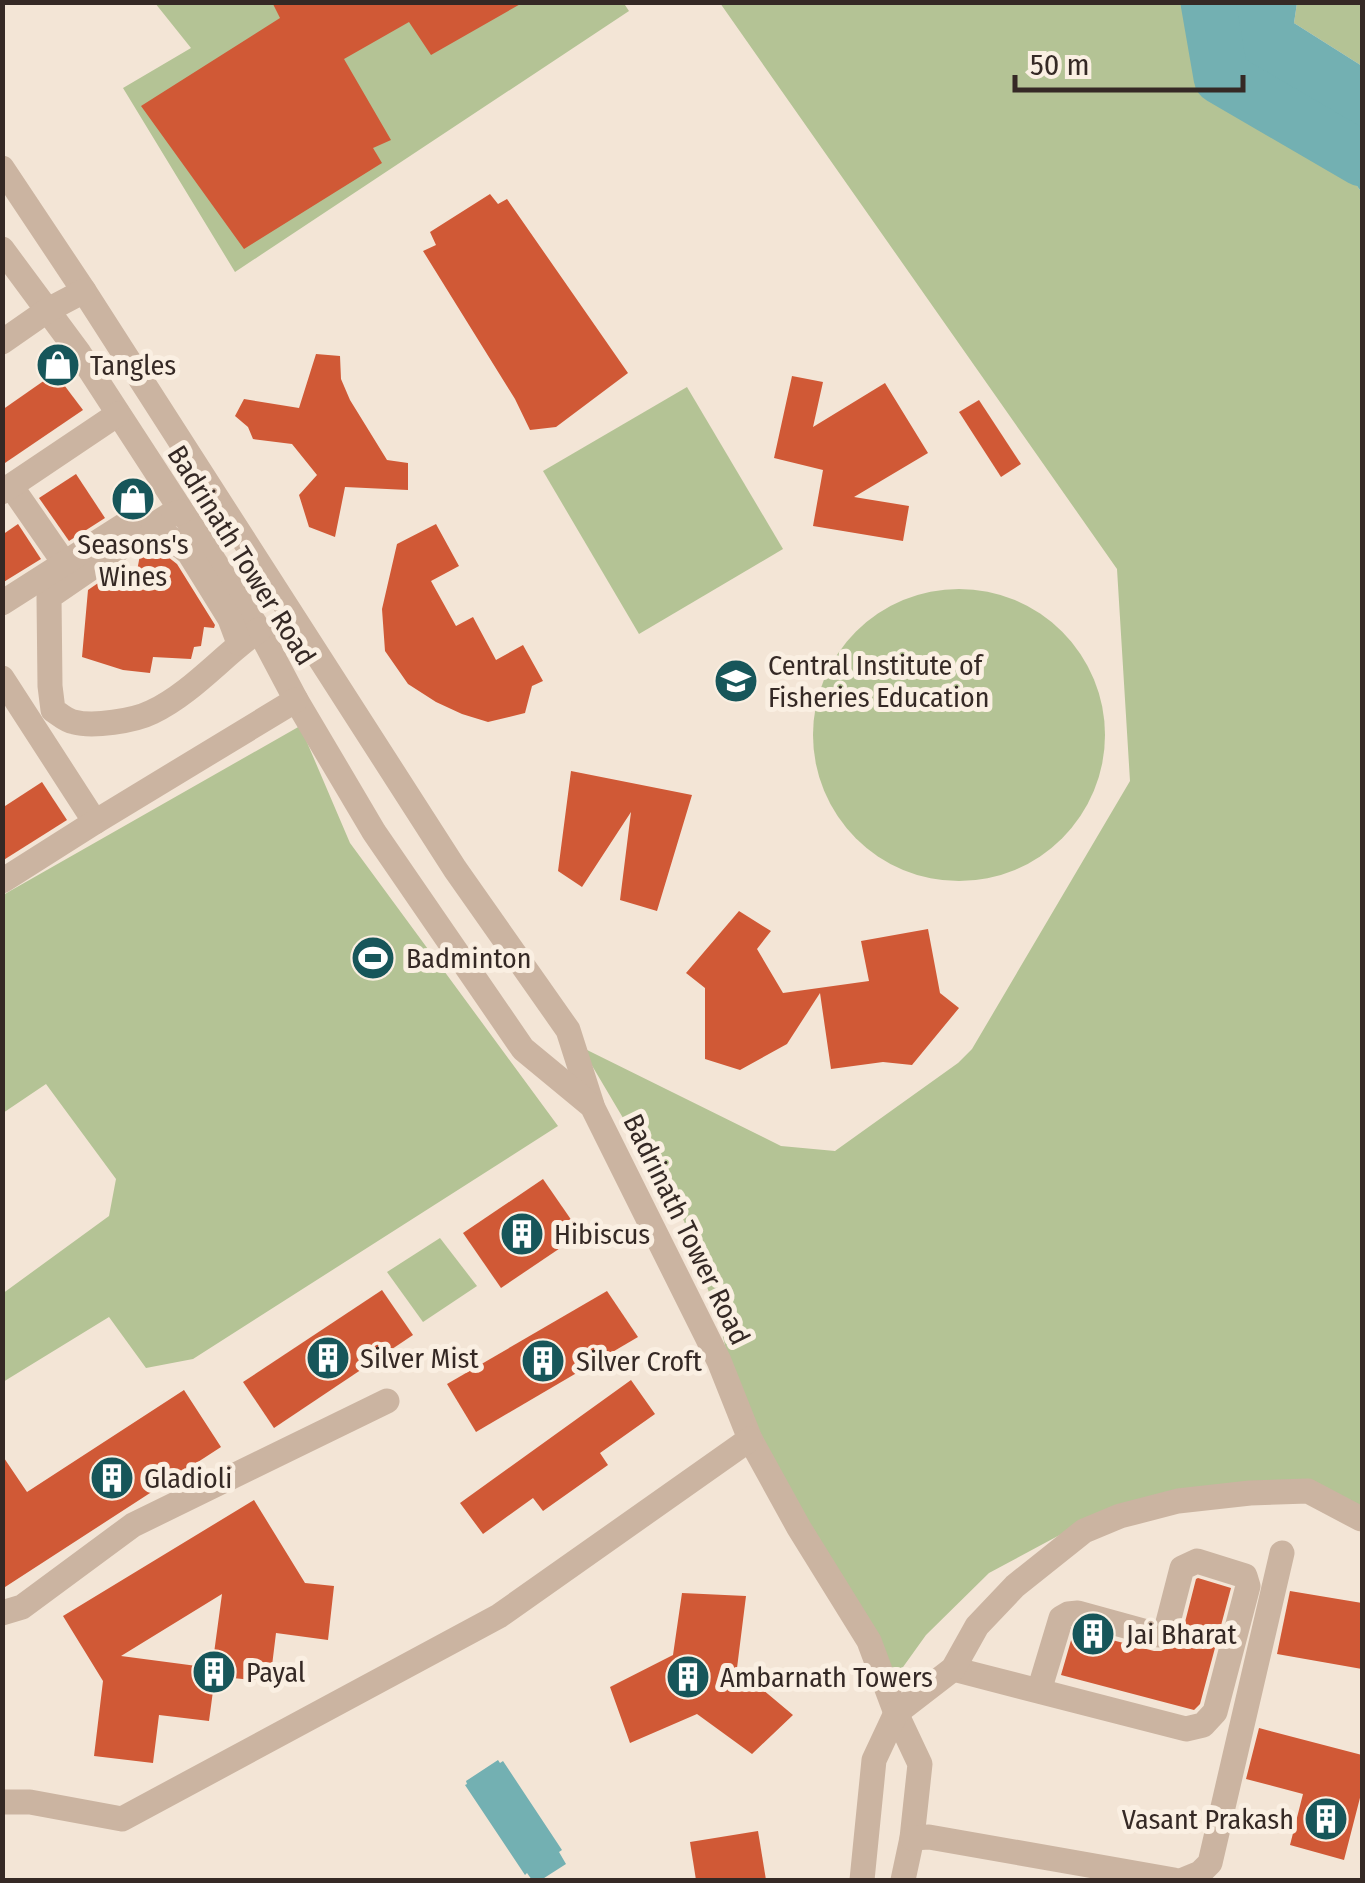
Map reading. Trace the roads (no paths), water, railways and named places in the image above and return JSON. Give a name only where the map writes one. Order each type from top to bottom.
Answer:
[{"type":"street","points":[[2,168],[455,869],[568,1030],[592,1106]]},
{"type":"street","name":"Badrinath Tower Road","points":[[2,249],[80,354],[175,503],[249,636],[296,700],[374,832],[523,1049],[592,1106],[719,1361],[750,1438],[799,1528],[869,1641],[896,1714],[920,1764],[903,1880]]},
{"type":"street","points":[[2,342],[84,291]]},
{"type":"street","points":[[65,564],[7,489],[118,414]]},
{"type":"street","points":[[154,525],[189,554],[230,620],[249,636],[150,714],[107,723],[71,722],[53,710],[49,598],[154,525],[168,516],[175,503]]},
{"type":"street","points":[[2,604],[175,503]]},
{"type":"street","points":[[2,678],[95,822]]},
{"type":"street","points":[[2,880],[296,700]]},
{"type":"street","points":[[2,1613],[22,1607],[133,1525],[387,1400]]},
{"type":"street","points":[[2,1802],[30,1802],[122,1819],[500,1616],[750,1438]]},
{"type":"street","points":[[862,1880],[874,1760],[896,1714],[953,1669],[977,1626],[1016,1586],[1084,1531],[1120,1516],[1178,1501],[1308,1490],[1360,1519]]},
{"type":"street","points":[[1183,1880],[1210,1864],[1282,1553]]},
{"type":"street","points":[[953,1669],[1186,1730],[1204,1725],[1216,1712],[1248,1586],[1244,1576],[1197,1561],[1182,1568],[1166,1630],[1158,1635],[1078,1613],[1068,1614],[1061,1618],[1039,1691]]},
{"type":"street","points":[[912,1838],[929,1837],[1174,1880]]},
{"type":"water","points":[[1207,3],[1297,3],[1294,23],[1362,66],[1362,193],[1340,162],[1223,38]]},
{"type":"water","points":[[498,1760],[503,1761],[562,1850],[559,1852],[566,1864],[541,1880],[525,1875],[465,1785]]},
{"type":"waterway","points":[[1208,2],[1221,77],[1362,159]]},
{"type":"place","name":"Tangles","points":[[58,365]]},
{"type":"place","name":"Seasons's Wines","points":[[133,499]]},
{"type":"place","name":"Central Institute of Fisheries Education","points":[[736,681]]},
{"type":"place","name":"Badminton","points":[[373,958]]},
{"type":"place","name":"Hibiscus","points":[[522,1234]]},
{"type":"place","name":"Silver Mist","points":[[328,1358]]},
{"type":"place","name":"Silver Croft","points":[[543,1361]]},
{"type":"place","name":"Gladioli","points":[[112,1478]]},
{"type":"place","name":"Jai Bharat","points":[[1093,1634]]},
{"type":"place","name":"Payal","points":[[214,1672]]},
{"type":"place","name":"Ambarnath Towers","points":[[688,1677]]},
{"type":"place","name":"Vasant Prakash","points":[[1326,1819]]}]
